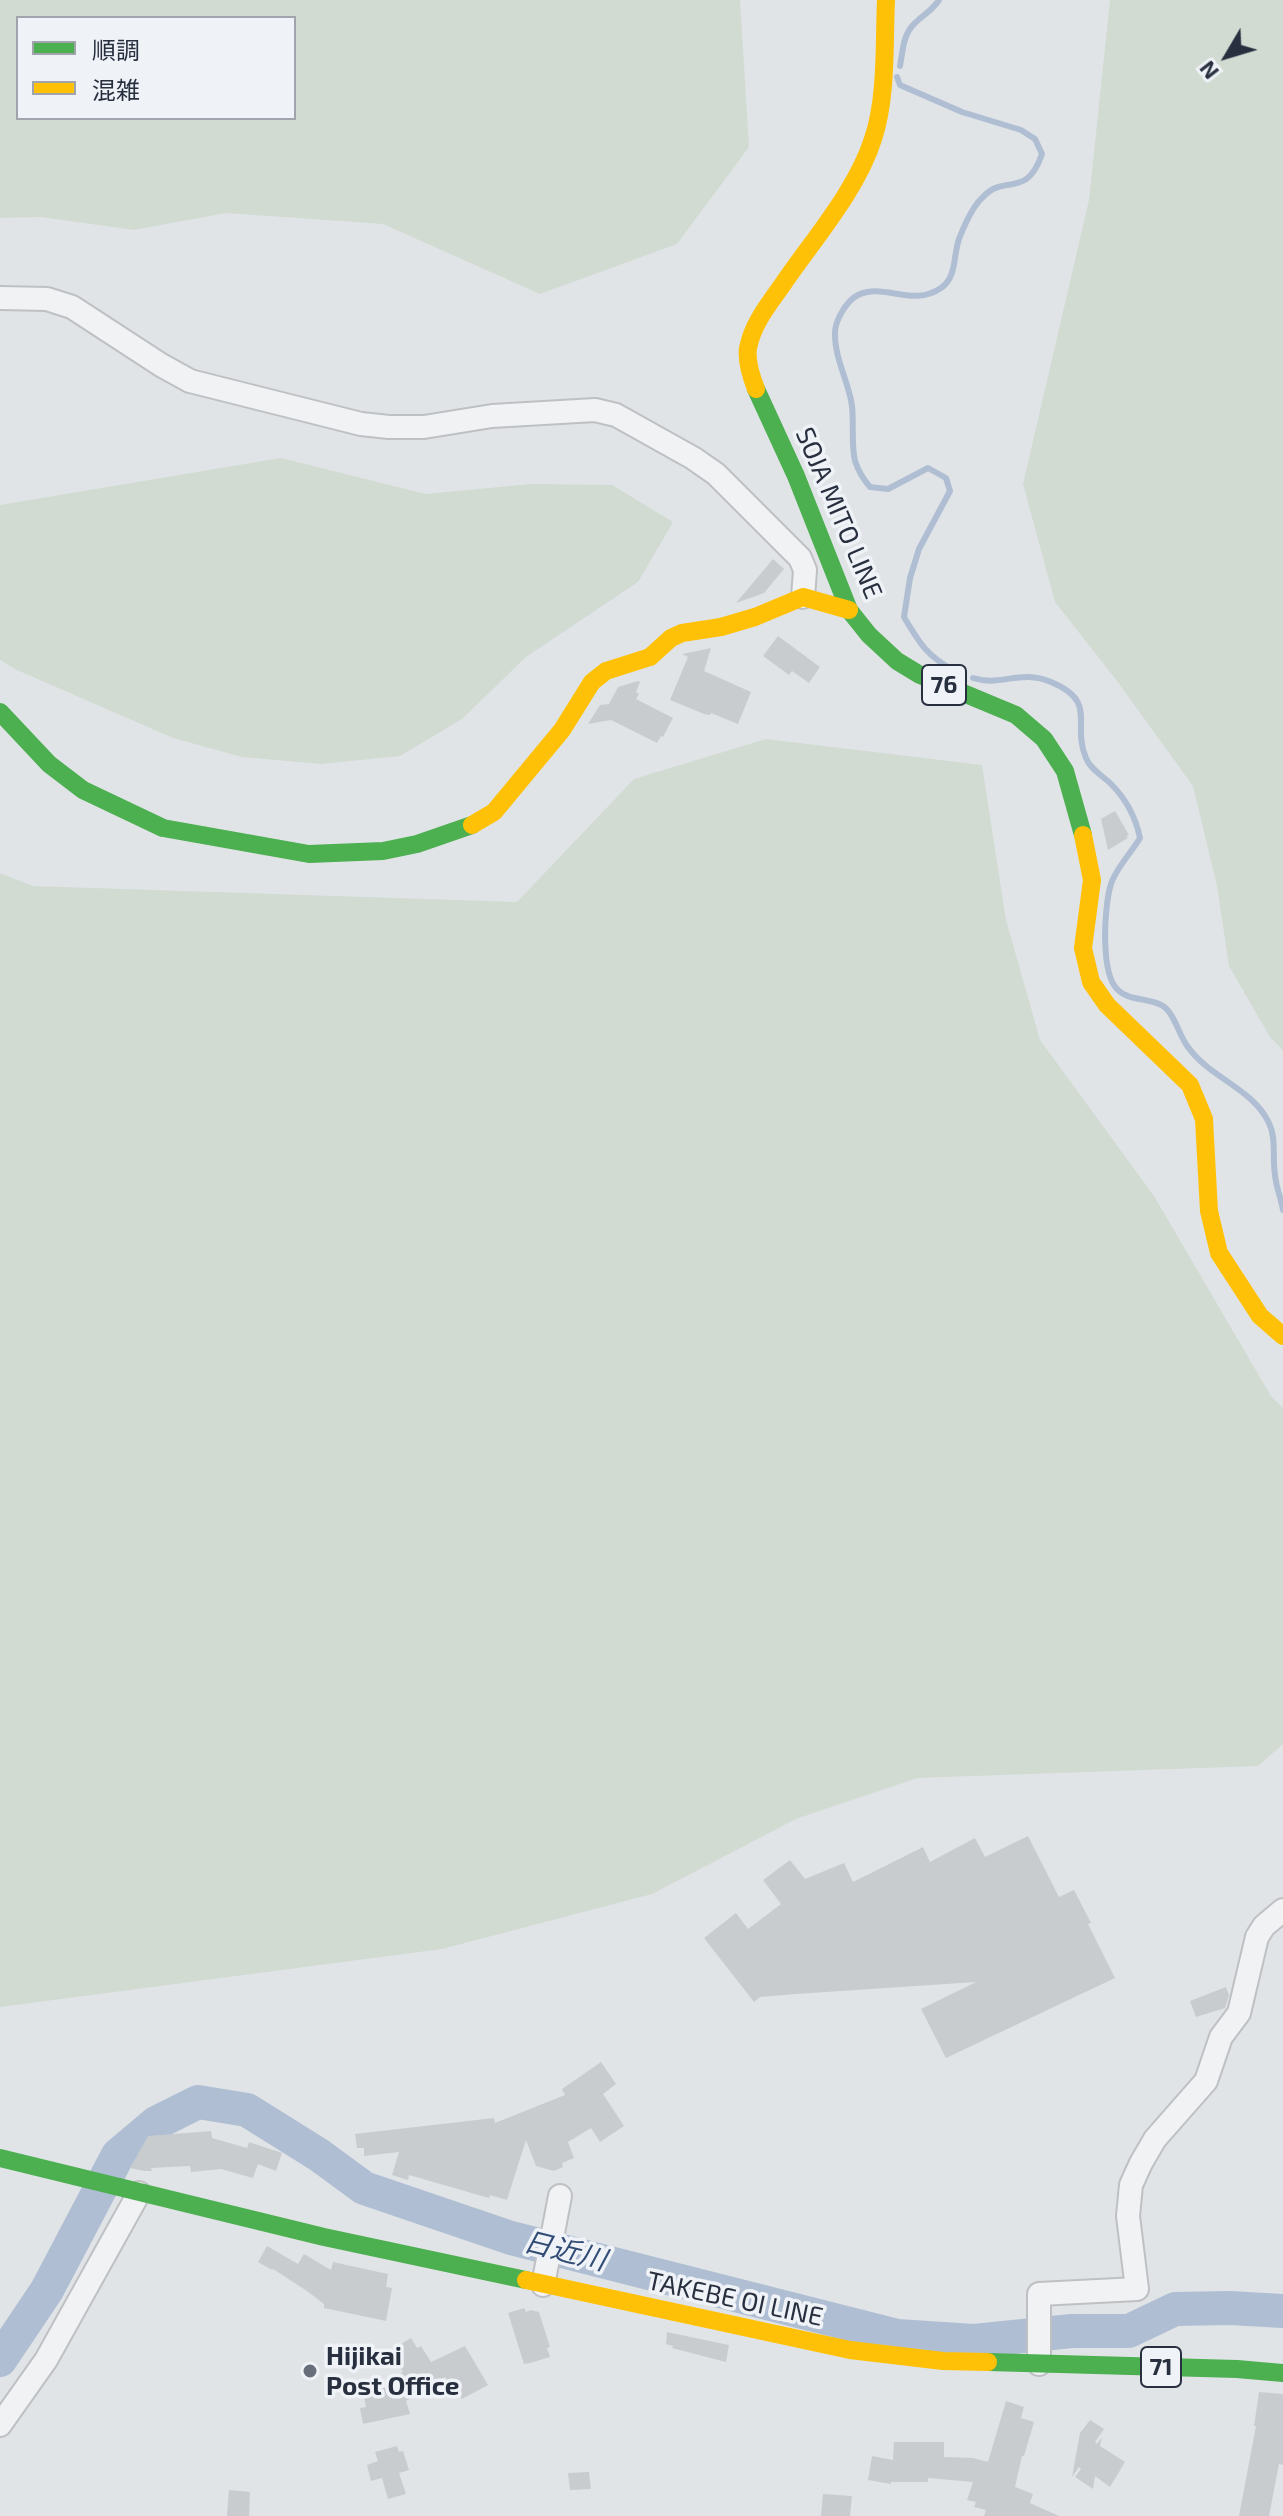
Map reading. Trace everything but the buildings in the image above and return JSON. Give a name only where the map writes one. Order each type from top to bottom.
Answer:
[{"type":"main road","name":"SOJA MITO LINE","points":[[886,0],[881,96],[874,138],[861,168],[841,200],[758,319],[748,349],[750,375],[796,476],[849,610],[869,635],[897,661],[920,675],[1016,715],[1044,739],[1065,771],[1077,809],[1092,880],[1083,948],[1091,982],[1107,1005],[1190,1085],[1204,1119],[1209,1211],[1219,1253],[1260,1316],[1283,1336]]},
{"type":"main road","points":[[0,712],[49,764],[83,790],[163,828],[309,854],[383,851],[469,827],[494,812],[562,730],[592,682],[606,671],[650,657],[671,638],[682,633],[721,627],[755,617],[803,597],[849,610]]},
{"type":"main road","name":"TAKEBE OI LINE","points":[[0,2158],[130,2191],[850,2350],[943,2361],[1039,2356],[1283,2373]]},
{"type":"street","points":[[0,298],[47,299],[72,307],[190,381],[361,424],[424,427],[492,416],[595,410],[616,415],[716,474],[800,558],[805,570],[803,597]]},
{"type":"street","points":[[1039,2356],[1039,2294],[1137,2289],[1128,2216],[1131,2185],[1155,2139],[1206,2081],[1221,2037],[1239,2013],[1257,1937],[1264,1926],[1283,1910]]},
{"type":"street","points":[[0,2425],[46,2360],[130,2191]]},
{"type":"street","points":[[543,2280],[560,2196]]},
{"type":"shaded area","points":[[0,0],[740,0],[749,147],[677,244],[540,294],[383,224],[226,213],[134,230],[41,217],[0,218]]},
{"type":"shaded area","points":[[1110,0],[1283,0],[1283,1050],[1270,1037],[1229,966],[1217,886],[1193,786],[1055,602],[1023,484],[1089,200]]},
{"type":"shaded area","points":[[281,458],[426,494],[531,484],[612,485],[673,522],[638,582],[526,657],[462,719],[400,756],[321,764],[242,757],[173,738],[0,660],[0,505]]},
{"type":"shaded area","points":[[766,739],[982,765],[1006,920],[1040,1040],[1154,1196],[1271,1396],[1283,1408],[1283,1744],[1258,1766],[917,1778],[796,1819],[652,1894],[442,1949],[0,2007],[0,873],[33,886],[517,902],[634,779]]},
{"type":"waterway","points":[[900,66],[908,32],[939,0]]},
{"type":"waterway","points":[[897,77],[900,85],[962,112],[1021,130],[1035,139],[1042,154],[1029,177],[991,190],[976,206],[959,239],[950,278],[941,288],[919,296],[878,291],[858,295],[845,307],[835,330],[837,353],[852,406],[855,461],[870,487],[888,489],[928,468],[946,478],[950,491],[919,549],[910,578],[904,617],[925,648],[955,671]]},
{"type":"waterway","points":[[973,678],[993,681],[1040,678],[1075,697],[1081,714],[1082,746],[1086,758],[1121,796],[1140,838],[1116,872],[1109,894],[1105,939],[1112,982],[1123,994],[1163,1006],[1197,1057],[1261,1110],[1272,1134],[1276,1179],[1283,1210]]},
{"type":"waterway","name":"日近川","points":[[0,2360],[47,2290],[118,2155],[156,2123],[198,2102],[247,2110],[319,2155],[364,2188],[511,2238],[897,2336],[974,2341],[1072,2331],[1129,2331],[1175,2309],[1283,2311]]},
{"type":"traffic: fast","points":[[756,389],[796,476],[849,610],[869,635],[897,661],[920,675],[1016,715],[1044,739],[1065,771],[1083,835]]},
{"type":"traffic: fast","points":[[0,712],[49,764],[83,790],[163,828],[309,854],[383,851],[417,844],[472,825]]},
{"type":"traffic: fast","points":[[0,2158],[324,2237],[526,2280]]},
{"type":"traffic: fast","points":[[988,2362],[1283,2373]]},
{"type":"traffic: slow","points":[[756,389],[748,358],[754,330],[767,306],[845,196],[873,139],[883,88],[886,0]]},
{"type":"traffic: slow","points":[[472,825],[494,812],[562,730],[592,682],[606,671],[650,657],[671,638],[682,633],[721,627],[755,617],[803,597],[849,610]]},
{"type":"traffic: slow","points":[[1083,835],[1092,880],[1083,948],[1091,982],[1107,1005],[1190,1085],[1204,1119],[1209,1211],[1219,1253],[1260,1316],[1283,1336]]},
{"type":"traffic: slow","points":[[526,2280],[850,2350],[943,2361],[988,2362]]},
{"type":"place","name":"Hijikai Post Office","points":[[310,2371]]}]
